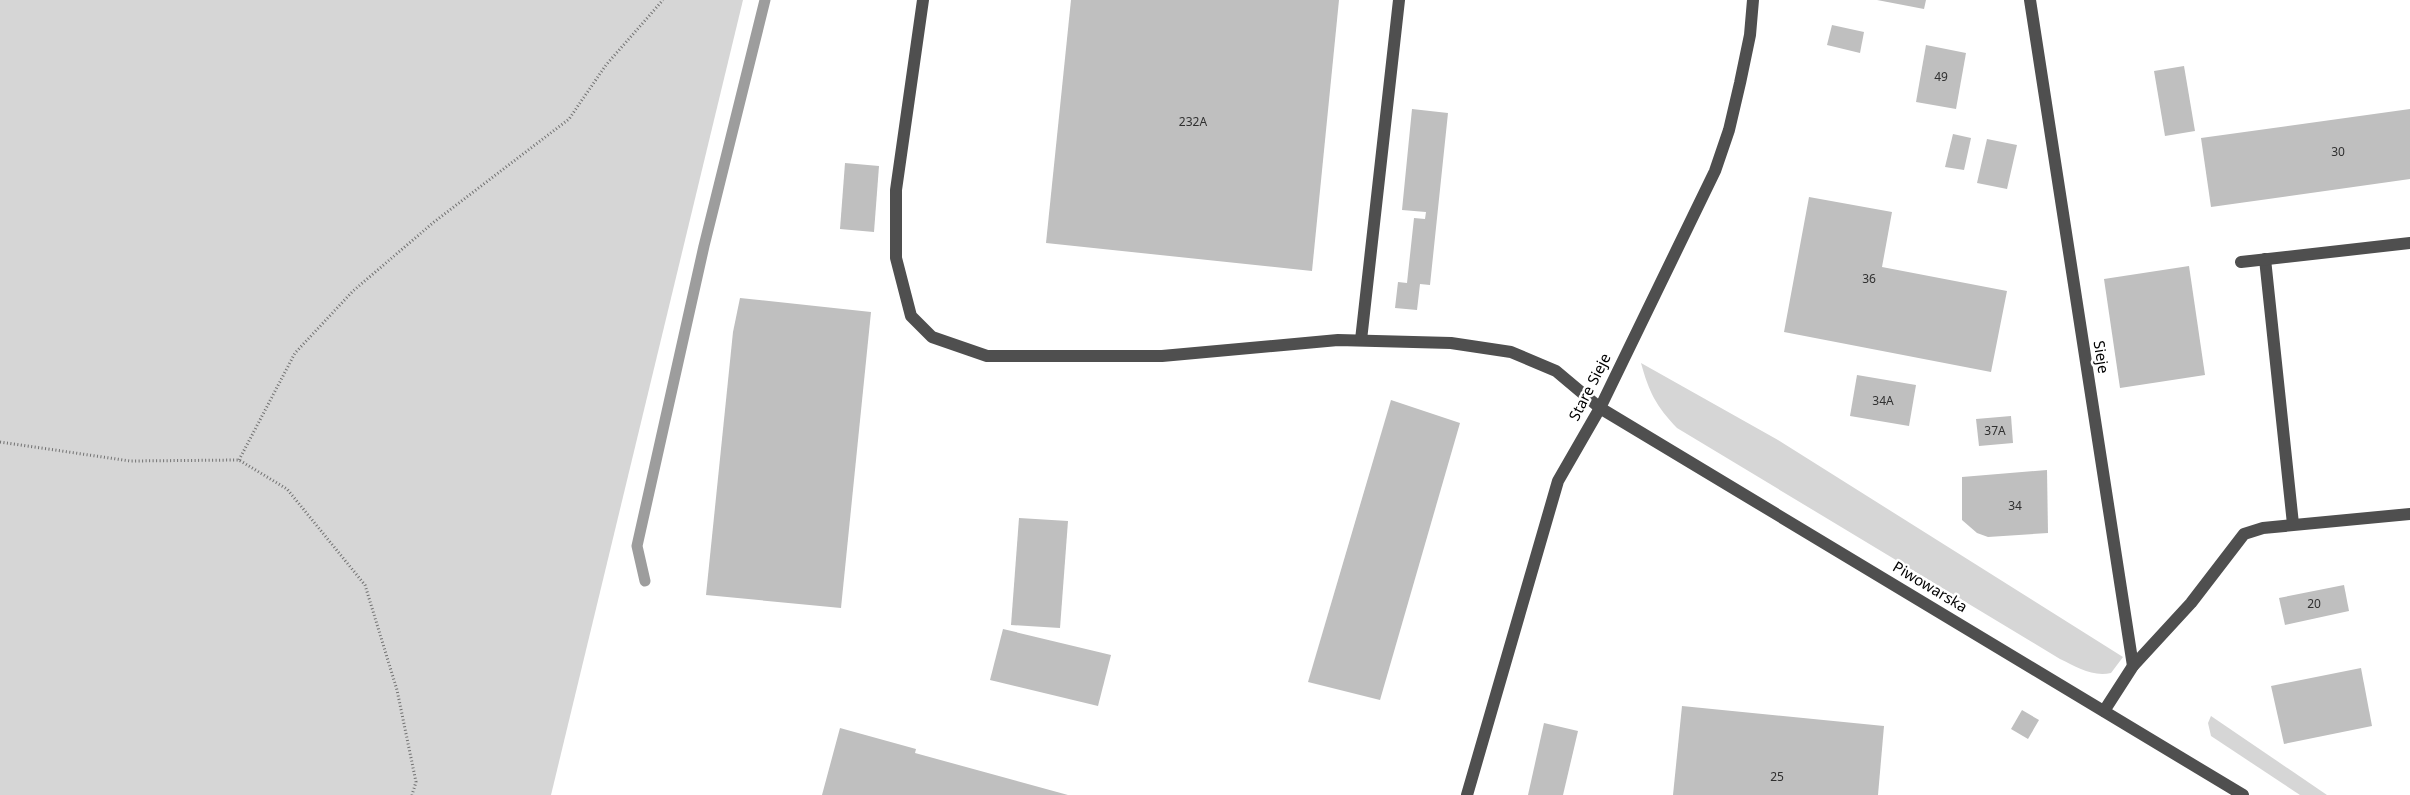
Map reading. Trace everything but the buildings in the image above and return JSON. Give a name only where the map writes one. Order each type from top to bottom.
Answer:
[{"type":"street","name":"Piwowarska","points":[[923,0],[896,190],[896,258],[911,316],[932,336],[987,356],[1162,356],[1338,340],[1451,344],[1511,352],[1556,371],[1600,408],[2243,795]]},
{"type":"street","points":[[1361,340],[1399,0]]},
{"type":"street","name":"Stare Sieje","points":[[1467,795],[1558,481],[1600,408],[1715,171],[1729,130],[1740,83],[1750,35],[1753,0]]},
{"type":"street","name":"Sieje","points":[[2030,0],[2133,666]]},
{"type":"street","points":[[2241,262],[2410,243]]},
{"type":"street","points":[[2265,259],[2293,524]]},
{"type":"street","points":[[2104,711],[2133,666],[2191,603],[2244,534],[2263,528],[2293,524],[2410,514]]},
{"type":"path","points":[[240,460],[295,353],[360,285],[434,222],[569,119],[606,65],[662,0]]},
{"type":"path","points":[[0,442],[130,461],[240,460],[288,489],[365,586],[397,690],[416,782],[412,795]]},
{"type":"shaded area","points":[[0,0],[743,0],[551,795],[0,795]]},
{"type":"shaded area","points":[[1641,363],[1778,440],[2123,657],[2111,673],[2104,674],[2085,671],[2060,659],[1677,428],[1654,398]]},
{"type":"shaded area","points":[[2211,716],[2327,795],[2300,795],[2211,736],[2208,723]]},
{"type":"waterway","points":[[645,581],[637,546],[704,246],[765,0]]}]
